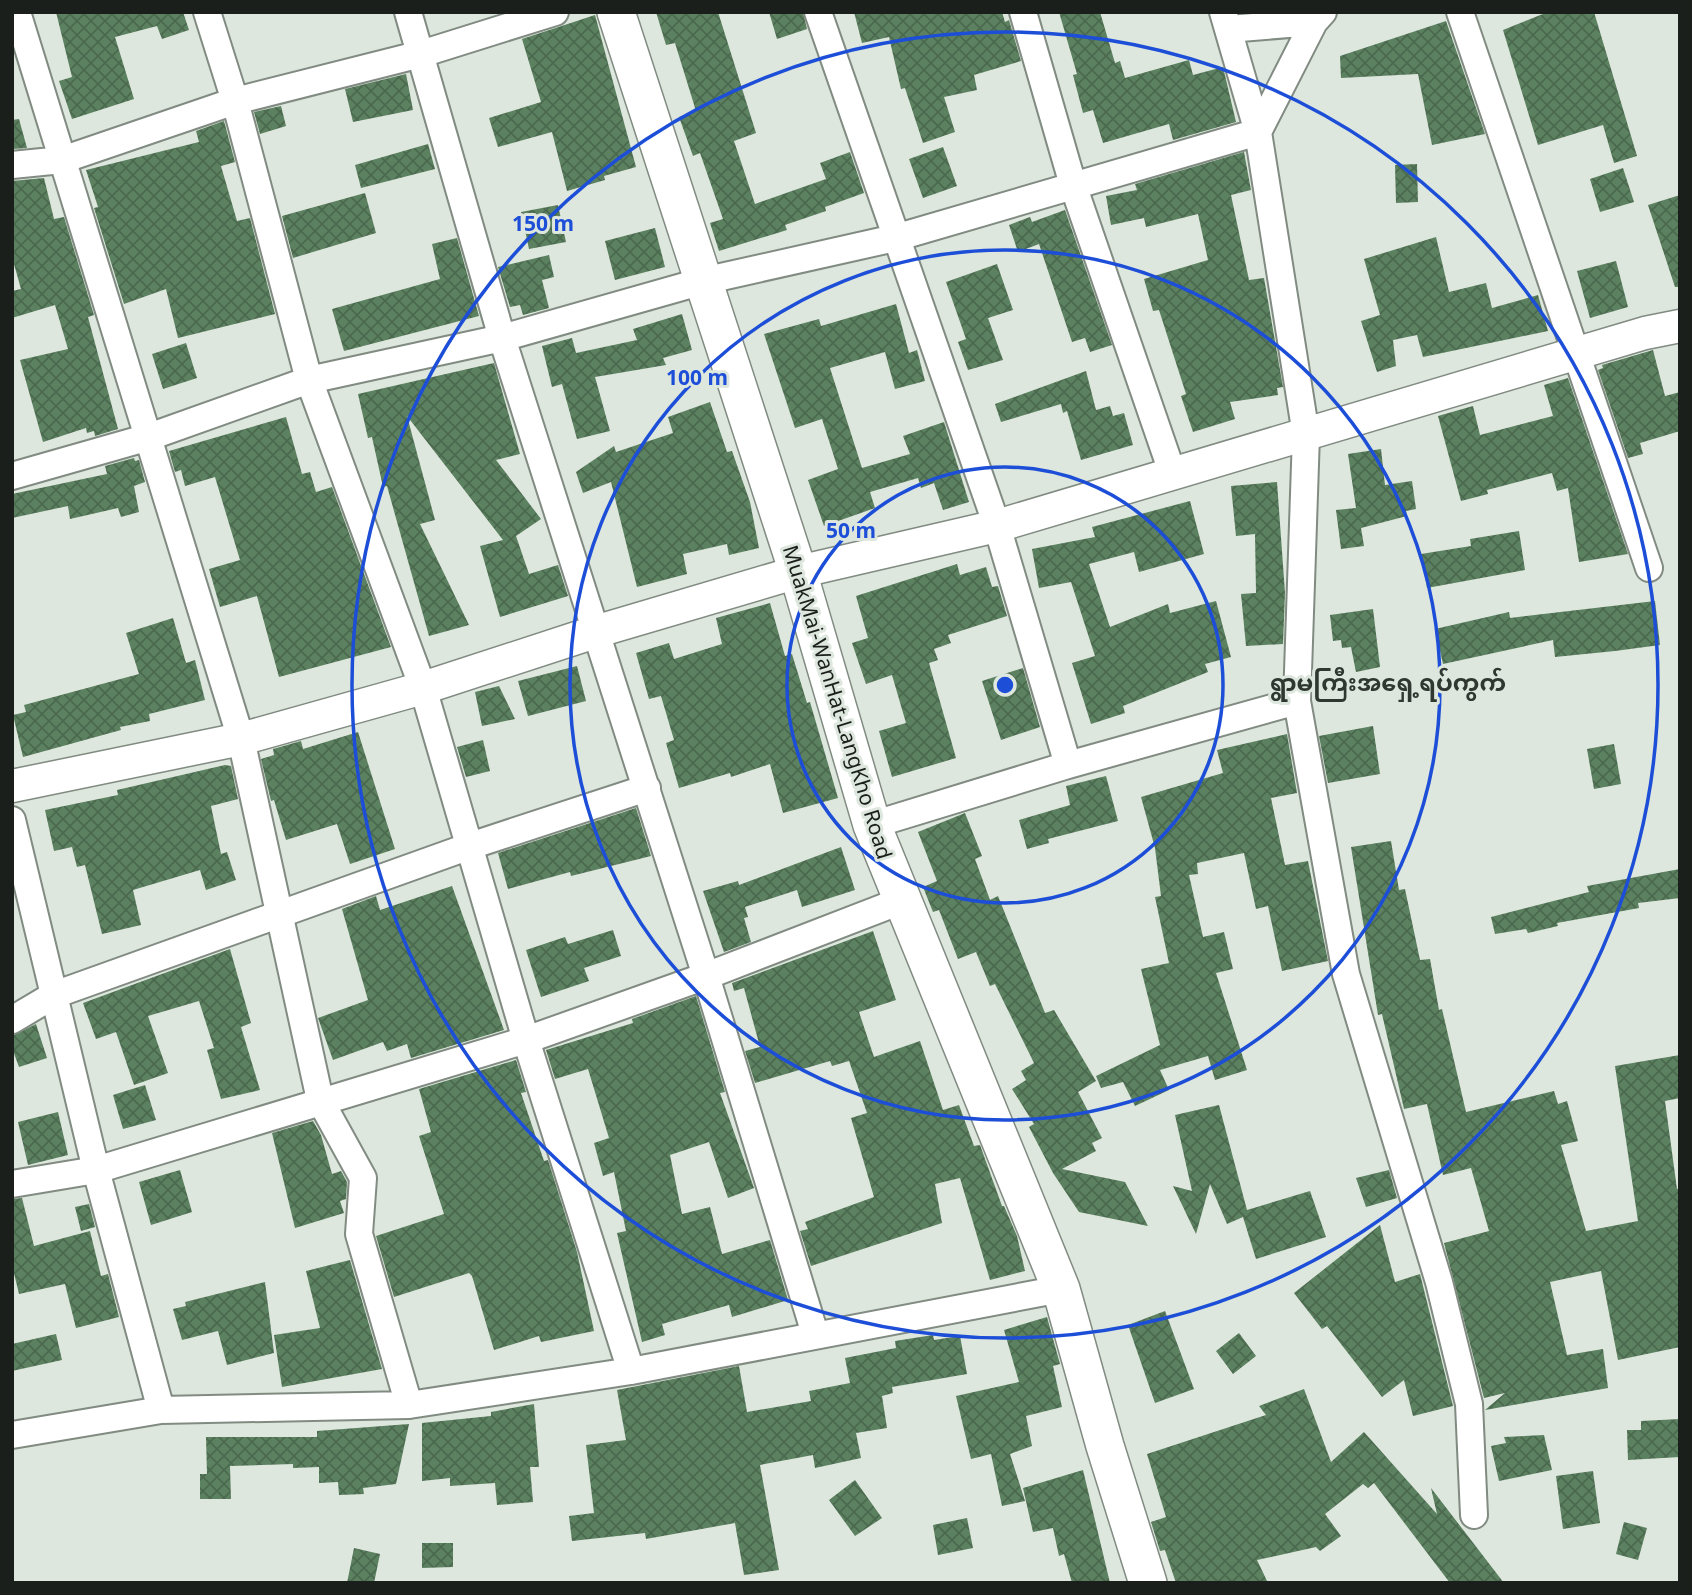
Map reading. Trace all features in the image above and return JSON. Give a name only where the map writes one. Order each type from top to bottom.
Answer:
[{"type":"main road","name":"MuakMai-WanHat-LangKho Road","points":[[616,12],[798,572],[872,825],[1061,1289],[1105,1446],[1148,1583]]},
{"type":"street","points":[[17,12],[241,739],[320,1100],[363,1178],[359,1234],[409,1405]]},
{"type":"street","points":[[206,12],[235,101],[309,380],[423,688],[526,1040],[631,1371]]},
{"type":"street","points":[[408,12],[502,338],[598,631],[815,1334]]},
{"type":"street","points":[[12,165],[62,160],[235,101],[421,54],[555,12]]},
{"type":"street","points":[[818,12],[996,526],[1068,765]]},
{"type":"street","points":[[1023,12],[1073,185],[1172,472]]},
{"type":"street","points":[[1460,12],[1649,568]]},
{"type":"street","points":[[12,476],[149,437],[309,380],[502,338],[704,281],[895,238],[1258,132],[1319,17],[1226,20],[1258,132],[1306,435],[1297,701],[1346,974],[1439,1282],[1469,1404],[1474,1515]]},
{"type":"street","points":[[12,786],[241,739],[423,688],[598,631],[798,572],[996,526],[1172,472],[1577,356],[1645,333],[1680,326]]},
{"type":"street","points":[[872,825],[1068,765],[1297,701]]},
{"type":"street","points":[[12,1020],[54,995],[470,846],[647,788]]},
{"type":"street","points":[[12,820],[96,1170],[161,1410]]},
{"type":"street","points":[[12,1184],[96,1170],[320,1100],[526,1040],[706,976],[903,900]]},
{"type":"street","points":[[12,1435],[161,1410],[409,1405],[631,1371],[1061,1289]]},
{"type":"building","points":[[56,12],[183,12],[189,30],[162,39],[157,26],[115,37],[134,99],[72,119],[59,81],[72,77]]},
{"type":"building","points":[[656,12],[718,12],[756,133],[734,141],[755,204],[826,179],[820,163],[850,152],[864,193],[825,207],[826,211],[785,225],[787,230],[719,251],[710,223],[723,219],[700,153],[693,156],[679,117],[696,111],[675,43],[666,45]]},
{"type":"building","points":[[769,12],[803,12],[807,29],[777,39]]},
{"type":"building","points":[[854,12],[1002,12],[1005,22],[1009,20],[1021,61],[974,75],[977,90],[944,97],[955,132],[923,143],[905,88],[901,89],[889,37],[862,43]]},
{"type":"building","points":[[1059,12],[1100,12],[1115,63],[1120,61],[1125,78],[1189,60],[1193,75],[1223,67],[1236,122],[1173,140],[1169,124],[1103,143],[1093,110],[1083,113],[1073,75],[1077,74]]},
{"type":"building","points":[[1548,12],[1594,12],[1637,156],[1614,163],[1603,125],[1538,145],[1503,30]]},
{"type":"building","points":[[595,15],[636,167],[567,191],[552,132],[498,147],[489,118],[541,102],[522,39]]},
{"type":"building","points":[[1446,21],[1485,134],[1432,145],[1418,74],[1341,78],[1340,56]]},
{"type":"building","points":[[406,74],[413,110],[353,122],[345,89]]},
{"type":"building","points":[[281,106],[286,126],[260,134],[254,112]]},
{"type":"building","points":[[19,119],[27,148],[12,149],[12,120]]},
{"type":"building","points":[[224,121],[235,162],[221,166],[237,221],[250,218],[275,314],[178,338],[166,289],[124,304],[94,208],[98,207],[86,170],[199,142],[196,131]]},
{"type":"building","points":[[428,144],[435,169],[361,188],[355,165]]},
{"type":"building","points":[[943,147],[957,186],[923,198],[909,159]]},
{"type":"building","points":[[1244,152],[1251,190],[1231,195],[1249,280],[1264,278],[1283,387],[1277,388],[1278,395],[1230,402],[1235,419],[1193,432],[1181,396],[1186,394],[1159,310],[1153,311],[1144,279],[1208,260],[1198,214],[1146,227],[1144,218],[1111,225],[1106,196],[1137,190],[1135,184]]},
{"type":"building","points":[[1417,164],[1418,202],[1396,203],[1395,165]]},
{"type":"building","points":[[1623,168],[1634,202],[1600,212],[1590,179]]},
{"type":"building","points":[[44,178],[54,219],[64,217],[94,315],[88,317],[118,429],[95,436],[94,431],[87,433],[86,428],[43,442],[20,360],[68,349],[55,305],[12,318],[12,291],[21,289],[12,257],[12,181]]},
{"type":"building","points":[[365,193],[376,233],[293,258],[282,216]]},
{"type":"building","points":[[1680,195],[1680,287],[1675,287],[1648,205]]},
{"type":"building","points":[[558,205],[566,242],[529,249],[521,212]]},
{"type":"building","points":[[1065,210],[1112,345],[1090,352],[1085,338],[1072,342],[1039,244],[1018,252],[1009,225],[1030,217],[1032,222]]},
{"type":"building","points":[[655,228],[665,267],[615,280],[605,241]]},
{"type":"building","points":[[1436,237],[1449,292],[1486,283],[1492,308],[1538,295],[1548,331],[1423,357],[1417,335],[1393,340],[1396,366],[1377,372],[1361,321],[1380,315],[1364,259]]},
{"type":"building","points":[[457,238],[479,316],[344,351],[332,309],[440,279],[432,244]]},
{"type":"building","points":[[549,255],[554,277],[542,280],[549,308],[523,315],[520,305],[510,307],[498,267]]},
{"type":"building","points":[[1616,261],[1628,307],[1590,318],[1577,271]]},
{"type":"building","points":[[997,264],[1013,310],[988,318],[1003,360],[968,370],[958,342],[966,339],[946,282]]},
{"type":"building","points":[[896,304],[909,353],[917,350],[925,381],[895,389],[885,352],[830,368],[862,468],[910,454],[903,436],[944,422],[969,502],[943,510],[934,483],[921,488],[918,478],[870,492],[875,508],[824,526],[808,480],[838,469],[822,419],[795,428],[764,334],[819,319],[821,326]]},
{"type":"building","points":[[682,314],[692,350],[663,358],[666,365],[595,377],[610,431],[577,439],[562,384],[552,387],[542,346],[572,338],[576,353],[637,340],[633,329]]},
{"type":"building","points":[[186,343],[197,378],[163,389],[152,354]]},
{"type":"building","points":[[1653,350],[1665,396],[1680,392],[1680,431],[1640,443],[1643,454],[1628,458],[1598,370],[1603,368],[1602,365]]},
{"type":"building","points":[[494,363],[520,454],[496,460],[541,519],[516,536],[529,574],[558,565],[568,596],[500,617],[480,546],[503,540],[407,416],[435,520],[420,524],[469,625],[429,636],[387,486],[383,487],[372,437],[368,438],[358,394]]},
{"type":"building","points":[[1086,371],[1096,410],[1110,406],[1113,416],[1124,413],[1133,445],[1081,460],[1067,411],[1063,413],[1061,404],[1001,422],[995,404]]},
{"type":"building","points":[[1568,378],[1628,554],[1579,562],[1568,488],[1557,491],[1552,473],[1487,490],[1488,494],[1461,501],[1438,416],[1473,406],[1480,435],[1553,416],[1544,385]]},
{"type":"building","points":[[710,402],[727,452],[732,451],[750,502],[759,548],[729,555],[727,544],[683,554],[687,574],[637,587],[611,482],[583,493],[576,472],[614,446],[616,452],[673,433],[668,417]]},
{"type":"building","points":[[286,417],[302,474],[310,472],[316,492],[332,487],[391,647],[279,677],[257,596],[220,607],[209,569],[240,560],[215,477],[185,486],[181,470],[175,472],[169,451]]},
{"type":"building","points":[[1381,449],[1385,485],[1412,481],[1416,509],[1406,511],[1407,516],[1361,528],[1364,546],[1341,549],[1336,510],[1356,508],[1348,454]]},
{"type":"building","points":[[134,458],[135,461],[139,460],[145,482],[134,486],[139,512],[121,517],[118,508],[70,519],[68,506],[12,518],[12,494],[107,474],[105,466]]},
{"type":"building","points":[[1277,482],[1285,593],[1283,644],[1246,646],[1241,594],[1256,593],[1255,534],[1236,536],[1231,486]]},
{"type":"building","points":[[1190,501],[1204,554],[1139,572],[1134,552],[1089,564],[1110,627],[1168,604],[1170,613],[1216,601],[1231,657],[1205,664],[1208,672],[1123,706],[1125,713],[1091,724],[1072,663],[1095,656],[1071,582],[1039,588],[1032,549],[1095,537],[1092,527]]},
{"type":"building","points":[[1519,531],[1525,570],[1427,588],[1421,554],[1471,546],[1470,539]]},
{"type":"building","points":[[957,564],[960,575],[986,567],[992,587],[998,586],[1007,616],[948,635],[951,643],[934,649],[938,660],[929,663],[956,758],[892,777],[879,731],[906,723],[892,675],[866,684],[852,643],[868,638],[856,596]]},
{"type":"building","points":[[1655,601],[1660,645],[1615,651],[1555,657],[1553,640],[1443,664],[1435,629],[1509,612],[1510,618]]},
{"type":"building","points":[[770,603],[785,656],[792,654],[807,703],[810,702],[838,798],[783,813],[770,764],[731,777],[730,773],[679,788],[666,743],[674,740],[661,696],[649,699],[636,653],[669,643],[674,659],[722,644],[716,618]]},
{"type":"building","points":[[1373,609],[1380,667],[1356,672],[1351,647],[1342,648],[1341,640],[1333,641],[1330,615]]},
{"type":"building","points":[[173,618],[186,663],[195,660],[205,700],[149,714],[150,721],[120,727],[121,730],[23,757],[13,715],[26,712],[24,705],[139,674],[126,633]]},
{"type":"building","points":[[577,666],[586,701],[528,716],[518,681]]},
{"type":"building","points":[[1023,668],[1040,727],[1001,740],[982,681]]},
{"type":"building","points":[[499,686],[515,719],[482,726],[475,692]]},
{"type":"building","points":[[1373,726],[1380,774],[1328,783],[1319,736]]},
{"type":"building","points":[[358,732],[395,849],[350,864],[337,824],[286,840],[274,800],[271,801],[261,759],[274,755],[273,749],[301,741],[303,749]]},
{"type":"building","points":[[1287,734],[1297,793],[1271,798],[1285,865],[1308,861],[1328,961],[1282,971],[1268,906],[1256,909],[1244,853],[1197,863],[1198,874],[1189,875],[1203,937],[1224,932],[1233,969],[1216,973],[1247,1070],[1215,1080],[1208,1056],[1160,1070],[1169,1090],[1135,1106],[1123,1082],[1101,1088],[1096,1076],[1160,1045],[1141,969],[1169,963],[1155,897],[1161,896],[1155,848],[1141,797],[1223,773],[1217,750]]},
{"type":"building","points":[[483,740],[490,771],[466,777],[457,747]]},
{"type":"building","points":[[1614,744],[1621,784],[1594,789],[1587,749]]},
{"type":"building","points":[[225,765],[231,766],[238,799],[211,806],[221,854],[227,852],[236,880],[206,890],[200,870],[133,890],[141,925],[102,934],[85,865],[77,867],[72,847],[54,851],[45,810],[118,795],[117,790]]},
{"type":"building","points":[[1106,776],[1118,821],[1048,839],[1049,843],[1027,849],[1019,820],[1070,805],[1066,786]]},
{"type":"building","points":[[636,808],[651,856],[571,876],[570,872],[508,889],[498,853]]},
{"type":"building","points":[[965,813],[982,856],[975,859],[990,900],[998,896],[1045,1013],[1054,1010],[1096,1081],[1078,1092],[1102,1138],[1092,1143],[1096,1151],[1062,1169],[1125,1182],[1148,1226],[1079,1212],[1053,1173],[1029,1127],[1034,1124],[1012,1089],[1026,1080],[1021,1071],[1034,1063],[995,984],[990,986],[976,952],[958,959],[939,910],[933,912],[923,887],[937,881],[918,832]]},
{"type":"building","points":[[1391,841],[1399,890],[1405,889],[1420,960],[1430,959],[1439,1010],[1442,1009],[1466,1112],[1554,1091],[1558,1104],[1567,1101],[1578,1141],[1561,1145],[1586,1231],[1638,1221],[1615,1066],[1680,1055],[1680,1098],[1665,1101],[1677,1189],[1680,1188],[1680,1347],[1618,1360],[1601,1271],[1550,1282],[1567,1355],[1603,1349],[1608,1388],[1485,1410],[1505,1393],[1484,1398],[1444,1243],[1489,1231],[1471,1168],[1443,1175],[1427,1104],[1404,1109],[1382,1014],[1378,1015],[1351,847]]},
{"type":"building","points":[[841,847],[855,890],[802,907],[797,890],[745,907],[748,917],[744,918],[751,942],[724,952],[703,891],[738,881],[739,885]]},
{"type":"building","points":[[1680,869],[1680,898],[1638,903],[1639,908],[1557,923],[1558,926],[1528,933],[1526,929],[1495,934],[1491,917],[1589,892],[1587,886]]},
{"type":"building","points":[[452,886],[504,1030],[411,1058],[407,1044],[387,1051],[383,1042],[333,1060],[318,1018],[368,1000],[342,909],[376,896],[380,910]]},
{"type":"building","points":[[613,930],[621,956],[584,968],[589,981],[541,997],[526,950],[565,937],[568,944]]},
{"type":"building","points":[[873,931],[896,1000],[859,1012],[874,1057],[920,1041],[943,1110],[959,1105],[974,1146],[980,1145],[1002,1206],[1017,1236],[1025,1271],[990,1280],[960,1178],[935,1184],[942,1223],[811,1266],[800,1231],[808,1229],[805,1222],[874,1197],[851,1118],[867,1113],[849,1061],[832,1066],[830,1061],[755,1083],[745,1051],[760,1047],[744,988],[734,991],[732,983]]},
{"type":"building","points":[[230,949],[251,1023],[241,1027],[260,1090],[221,1099],[207,1050],[214,1048],[199,1001],[148,1016],[168,1073],[134,1085],[116,1032],[96,1039],[83,1003]]},
{"type":"building","points":[[696,996],[725,1092],[720,1093],[754,1188],[728,1198],[709,1142],[670,1155],[682,1214],[710,1207],[722,1254],[770,1240],[788,1300],[732,1317],[729,1305],[662,1324],[665,1335],[642,1342],[617,1233],[626,1231],[614,1172],[603,1176],[594,1143],[609,1138],[588,1069],[555,1079],[546,1050],[633,1023],[632,1019]]},
{"type":"building","points":[[36,1024],[47,1058],[19,1067],[12,1048],[12,1036]]},
{"type":"building","points":[[516,1060],[526,1092],[521,1093],[544,1161],[548,1160],[577,1252],[594,1331],[541,1342],[539,1336],[494,1350],[469,1273],[394,1297],[376,1236],[444,1214],[419,1136],[431,1132],[419,1089]]},
{"type":"building","points":[[145,1085],[156,1120],[123,1129],[113,1095]]},
{"type":"building","points":[[1219,1105],[1247,1210],[1310,1191],[1326,1237],[1256,1259],[1243,1217],[1227,1224],[1210,1184],[1196,1234],[1173,1186],[1192,1191],[1175,1115]]},
{"type":"building","points":[[58,1112],[68,1155],[28,1165],[18,1122]]},
{"type":"building","points":[[313,1121],[321,1135],[332,1174],[341,1171],[347,1182],[346,1199],[340,1201],[344,1213],[295,1228],[272,1133]]},
{"type":"building","points":[[180,1170],[192,1212],[151,1225],[139,1182]]},
{"type":"building","points":[[1389,1170],[1397,1198],[1366,1207],[1356,1178]]},
{"type":"building","points":[[22,1198],[34,1246],[90,1231],[101,1276],[108,1274],[119,1317],[76,1328],[65,1284],[19,1294],[12,1265],[12,1199]]},
{"type":"building","points":[[89,1204],[95,1227],[81,1231],[75,1207]]},
{"type":"building","points":[[1380,1225],[1395,1282],[1420,1274],[1453,1406],[1413,1416],[1404,1380],[1382,1397],[1327,1326],[1322,1329],[1294,1293]]},
{"type":"building","points":[[350,1260],[382,1369],[282,1387],[274,1335],[320,1328],[306,1271]]},
{"type":"building","points":[[265,1282],[274,1353],[227,1365],[218,1331],[182,1340],[173,1309],[186,1306],[185,1302]]},
{"type":"building","points":[[1165,1311],[1194,1389],[1155,1403],[1128,1325]]},
{"type":"building","points":[[1047,1317],[1060,1364],[1053,1366],[1062,1407],[1026,1416],[1032,1446],[1010,1454],[1025,1501],[1002,1506],[991,1454],[971,1459],[956,1396],[1019,1382],[1004,1330]]},
{"type":"building","points":[[1239,1333],[1256,1356],[1233,1374],[1216,1351]]},
{"type":"building","points":[[56,1334],[62,1360],[12,1371],[12,1344]]},
{"type":"building","points":[[933,1335],[934,1340],[960,1336],[967,1374],[892,1387],[893,1393],[882,1396],[887,1428],[856,1433],[861,1458],[815,1468],[813,1455],[760,1465],[779,1570],[744,1575],[735,1523],[646,1539],[645,1533],[572,1541],[569,1516],[594,1513],[586,1445],[626,1440],[617,1390],[739,1366],[747,1412],[811,1401],[809,1391],[850,1383],[845,1358],[896,1348],[895,1341]]},
{"type":"building","points":[[1304,1389],[1331,1462],[1364,1432],[1437,1514],[1431,1488],[1504,1583],[1450,1583],[1374,1483],[1368,1488],[1363,1484],[1325,1514],[1341,1536],[1320,1551],[1316,1547],[1257,1560],[1268,1583],[1176,1583],[1165,1550],[1160,1551],[1151,1522],[1166,1517],[1147,1454],[1266,1415],[1259,1406]]},
{"type":"building","points":[[534,1404],[539,1467],[530,1467],[533,1502],[497,1505],[495,1483],[450,1486],[450,1478],[422,1481],[422,1423],[491,1416],[491,1412]]},
{"type":"building","points":[[1680,1419],[1680,1457],[1628,1460],[1627,1430],[1641,1430],[1641,1421]]},
{"type":"building","points":[[409,1424],[396,1484],[363,1488],[364,1494],[339,1495],[338,1482],[319,1483],[319,1467],[293,1468],[293,1464],[230,1466],[231,1499],[200,1499],[200,1474],[207,1474],[206,1437],[317,1437],[317,1431]]},
{"type":"building","points":[[1544,1435],[1552,1470],[1499,1481],[1491,1446],[1506,1443],[1504,1437]]},
{"type":"building","points":[[1083,1470],[1110,1583],[1072,1583],[1064,1554],[1059,1556],[1053,1528],[1033,1532],[1023,1488]]},
{"type":"building","points":[[1593,1471],[1600,1523],[1563,1529],[1556,1476]]},
{"type":"building","points":[[855,1480],[882,1518],[855,1536],[829,1500]]},
{"type":"building","points":[[967,1518],[973,1548],[938,1555],[933,1525]]},
{"type":"building","points":[[1624,1522],[1647,1528],[1638,1560],[1616,1554]]},
{"type":"building","points":[[422,1543],[453,1543],[453,1567],[422,1568]]},
{"type":"building","points":[[354,1548],[380,1554],[374,1583],[347,1583]]},
{"type":"district","name":"ရွာမကြီးအရှေ့ရပ်ကွက်","points":[[1388,681]]}]
